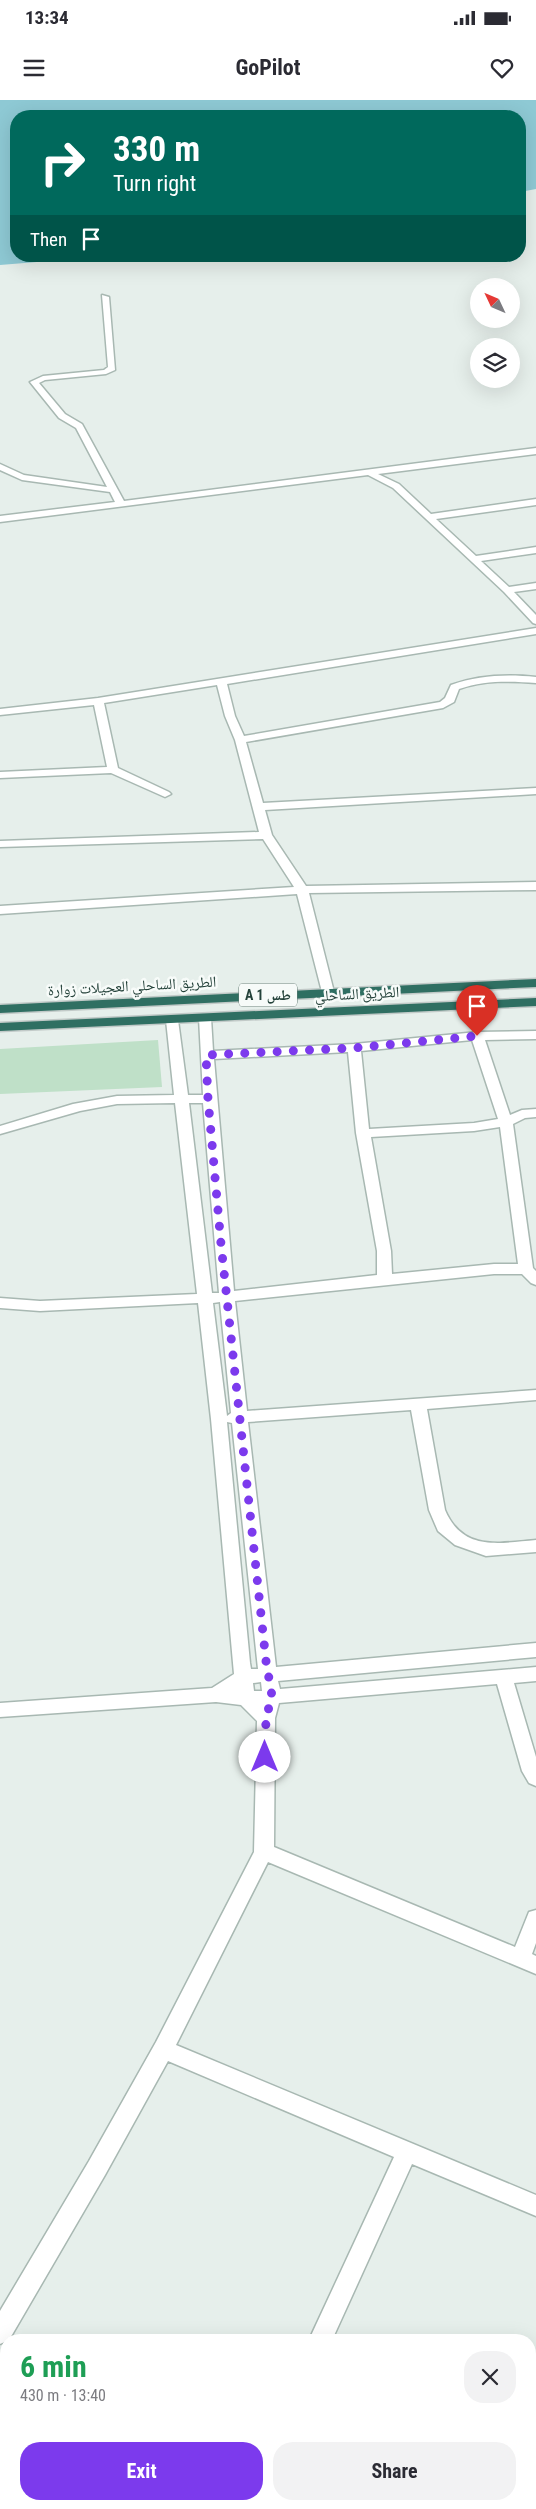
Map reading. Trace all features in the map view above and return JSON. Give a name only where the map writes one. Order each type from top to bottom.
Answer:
[{"type":"highway","name":"الطريق الساحلي العجيلات زوارة","points":[[0,1009],[536,983]]},
{"type":"highway","name":"الطريق الساحلي","points":[[0,1027],[536,1002]]},
{"type":"street","points":[[105,297],[112,368],[106,372],[43,378],[34,382],[62,416],[79,426],[120,502]]},
{"type":"street","points":[[0,519],[120,502],[536,451]]},
{"type":"street","points":[[0,526],[536,460]]},
{"type":"street","points":[[0,467],[22,477],[113,490]]},
{"type":"street","points":[[370,472],[396,486],[507,590],[536,621]]},
{"type":"street","points":[[429,517],[536,502]]},
{"type":"street","points":[[474,559],[536,550]]},
{"type":"street","points":[[507,590],[536,586]]},
{"type":"street","points":[[0,712],[98,701],[536,631]]},
{"type":"street","points":[[240,740],[443,705],[450,700],[455,687],[468,682],[510,677],[536,680]]},
{"type":"street","points":[[221,682],[230,716],[240,740],[266,835],[302,890],[328,992]]},
{"type":"street","points":[[98,701],[113,770]]},
{"type":"street","points":[[0,775],[113,770],[165,794]]},
{"type":"street","points":[[257,807],[536,791]]},
{"type":"street","points":[[0,844],[266,835]]},
{"type":"street","points":[[0,910],[302,890],[536,886]]},
{"type":"street","points":[[0,2333],[97,2168],[163,2050],[264,1852],[266,1718],[272,1696],[268,1674],[221,1244],[208,1099],[204,1018]]},
{"type":"street","points":[[172,1020],[219,1419],[243,1677],[246,1699],[266,1718]]},
{"type":"street","points":[[206,1055],[354,1048],[477,1036],[536,1035]]},
{"type":"street","points":[[0,1303],[40,1306],[228,1297],[494,1269],[531,1275],[506,1122],[477,1036]]},
{"type":"street","points":[[354,1048],[363,1133],[384,1251],[385,1279]]},
{"type":"street","points":[[0,1130],[78,1107],[117,1100],[208,1099]]},
{"type":"street","points":[[363,1133],[474,1127],[506,1122],[522,1114],[536,1113]]},
{"type":"street","points":[[197,1245],[221,1244]]},
{"type":"street","points":[[219,1419],[536,1395]]},
{"type":"street","points":[[418,1404],[437,1510],[444,1527],[461,1542],[486,1550],[536,1546]]},
{"type":"street","points":[[216,1695],[243,1677],[536,1650]]},
{"type":"street","points":[[0,1710],[216,1695],[246,1699],[536,1674]]},
{"type":"street","points":[[503,1676],[531,1771],[536,1778]]},
{"type":"street","points":[[264,1852],[528,1962],[536,1918]]},
{"type":"street","points":[[163,2050],[536,2206]]},
{"type":"street","points":[[323,2334],[407,2152]]},
{"type":"green space","points":[[158,1040],[162,1087],[0,1094],[0,1049]]},
{"type":"water","points":[[0,100],[536,100],[536,189],[526,191],[526,110],[10,110],[10,262],[37,262],[0,265]]},
{"type":"route","points":[[265,1757],[266,1718],[272,1696],[266,1661],[221,1244],[206,1055],[354,1048],[477,1036]]}]
